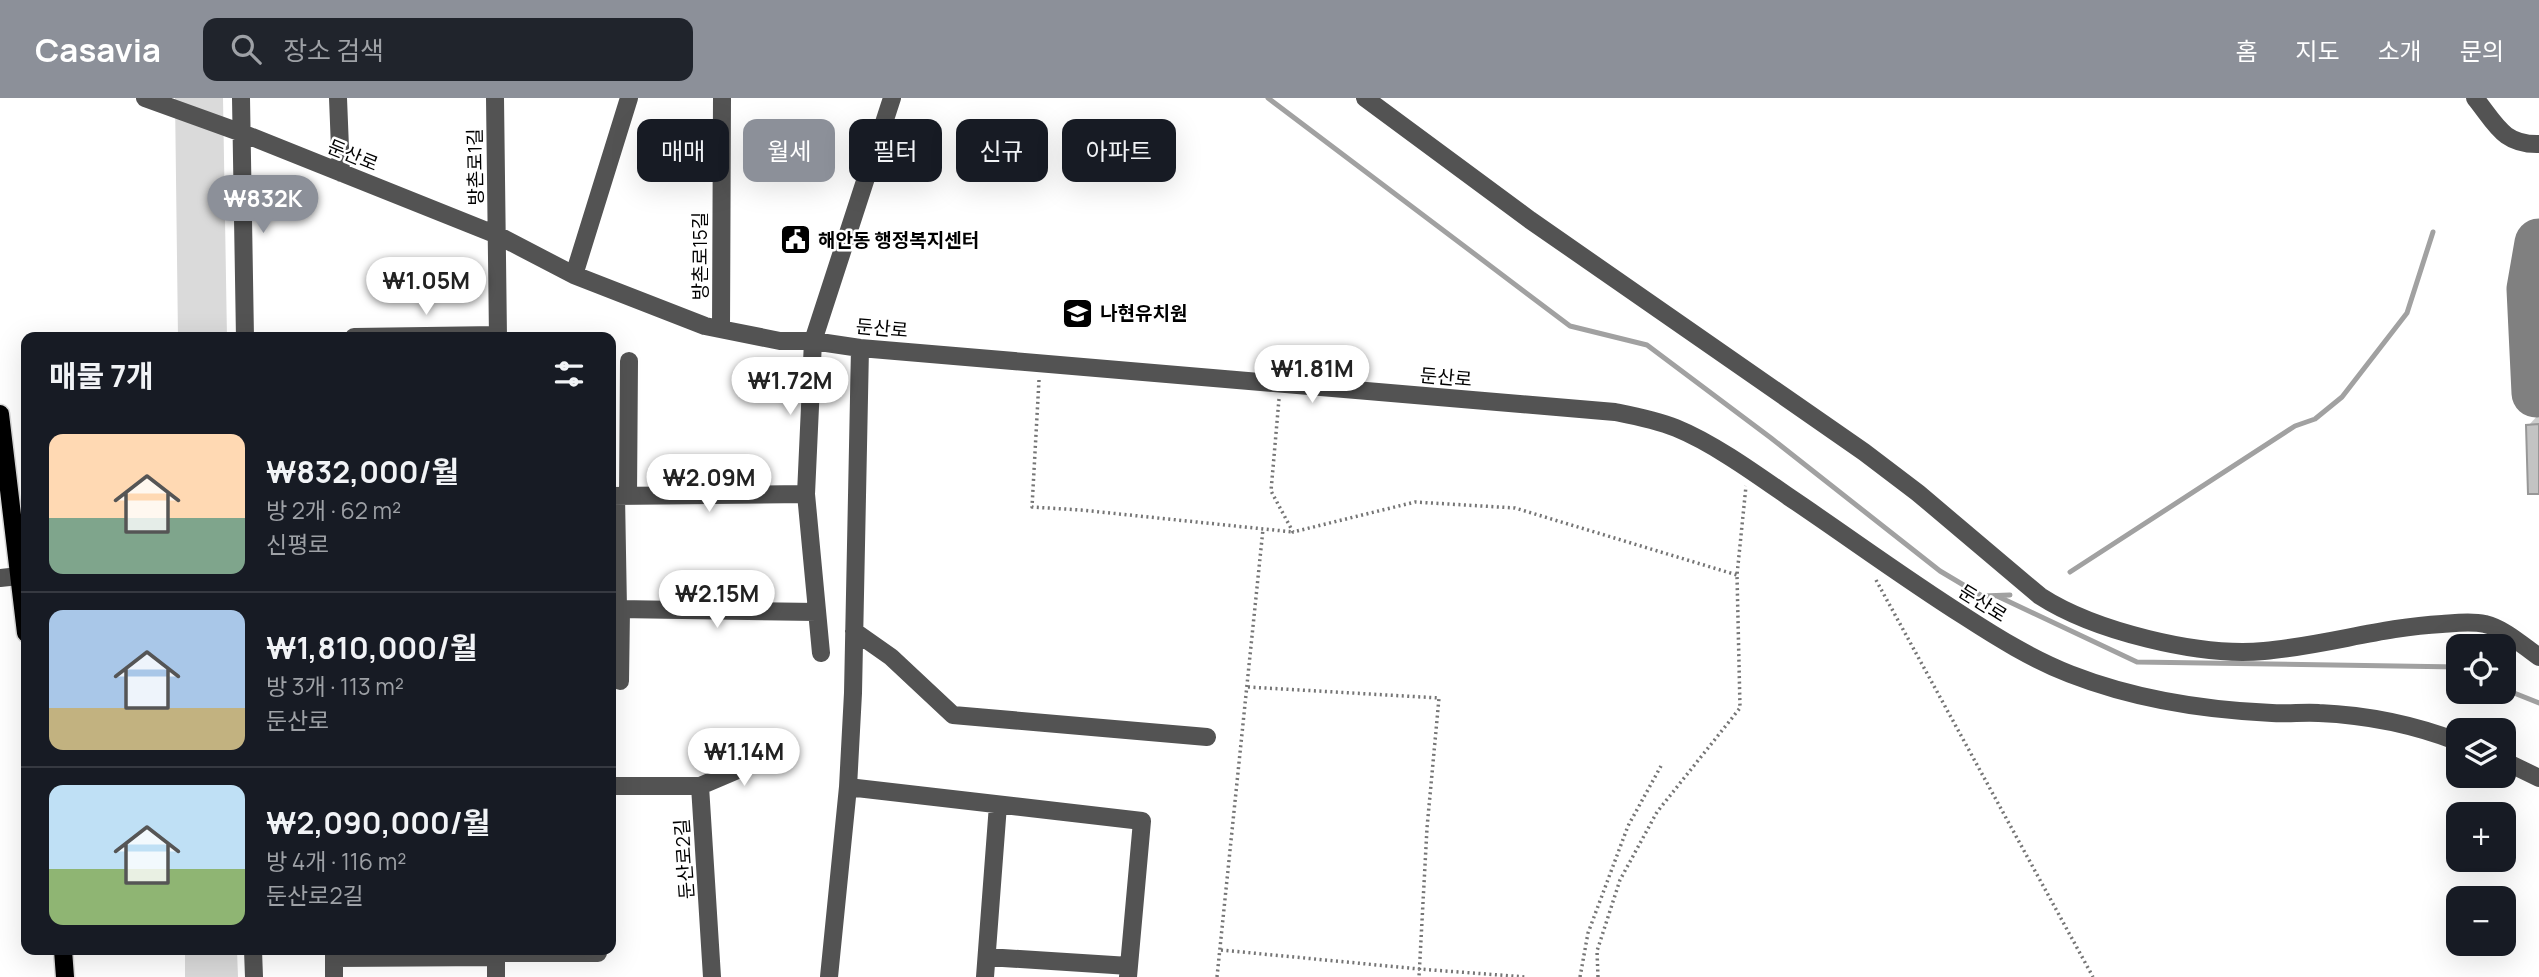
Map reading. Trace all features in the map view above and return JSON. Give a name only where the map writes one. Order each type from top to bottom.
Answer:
[{"type":"main road","points":[[0,414],[21,591]]},
{"type":"main road","points":[[63,955],[65,977]]},
{"type":"street","name":"둔산로","points":[[145,98],[242,133],[497,235],[574,275],[705,326],[780,341],[813,341],[860,348],[1615,412],[1648,419],[1677,428],[1748,469],[1959,613],[2024,654],[2070,674],[2114,689],[2168,702],[2220,709],[2320,713],[2364,718],[2405,725],[2446,738]]},
{"type":"street","points":[[242,98],[245,332]]},
{"type":"street","points":[[338,98],[341,173]]},
{"type":"street","name":"방촌로1길","points":[[495,98],[497,235]]},
{"type":"street","points":[[574,275],[629,98]]},
{"type":"street","name":"방촌로15길","points":[[721,329],[722,98]]},
{"type":"street","points":[[821,653],[806,494],[813,341],[892,98]]},
{"type":"street","points":[[1365,98],[1530,220],[1864,452],[2058,608],[2154,640],[2193,649],[2228,653],[2264,652],[2422,625],[2483,624],[2497,628],[2539,657]]},
{"type":"street","points":[[2475,98],[2505,136],[2513,142],[2539,145]]},
{"type":"street","points":[[497,235],[498,332]]},
{"type":"street","points":[[829,977],[848,787],[860,348]]},
{"type":"street","points":[[620,681],[617,609],[618,496],[629,361]]},
{"type":"street","points":[[618,496],[806,494]]},
{"type":"street","points":[[0,578],[19,576]]},
{"type":"street","points":[[617,609],[817,612]]},
{"type":"street","points":[[854,631],[891,657],[953,715],[1208,737]]},
{"type":"street","points":[[616,786],[700,786],[773,755]]},
{"type":"street","points":[[2516,767],[2539,778]]},
{"type":"street","name":"둔산로2길","points":[[700,786],[712,977]]},
{"type":"street","points":[[848,787],[1142,821],[1128,972],[987,957]]},
{"type":"street","points":[[985,977],[999,805]]},
{"type":"street","points":[[253,955],[254,977]]},
{"type":"street","points":[[334,955],[334,977]]},
{"type":"street","points":[[496,955],[496,977]]},
{"type":"path","points":[[1040,363],[1032,507],[1081,509],[1293,532],[1415,502],[1514,508],[1737,575]]},
{"type":"path","points":[[1281,383],[1270,491],[1293,532]]},
{"type":"path","points":[[1598,977],[1597,951],[1620,880],[1657,812],[1740,709],[1737,575],[1748,469]]},
{"type":"path","points":[[1217,977],[1263,529]]},
{"type":"path","points":[[1874,577],[2093,977]]},
{"type":"path","points":[[1248,687],[1439,698],[1427,828],[1419,977]]},
{"type":"path","points":[[1580,977],[1588,933],[1628,826],[1661,766]]},
{"type":"path","points":[[1220,949],[1419,970],[1526,977]]},
{"type":"shaded area","points":[[175,98],[223,98],[227,332],[178,332]]},
{"type":"shaded area","points":[[185,955],[237,955],[238,977],[185,977]]},
{"type":"building","points":[[2539,424],[2539,494],[2528,494],[2526,425]]},
{"type":"waterway","points":[[1268,98],[1570,326],[1647,345],[1940,571],[1982,596],[2010,595]]},
{"type":"waterway","points":[[2070,572],[2295,426],[2315,419],[2342,397],[2407,313],[2433,232]]},
{"type":"waterway","points":[[1997,596],[2137,662],[2446,667]]},
{"type":"waterway","points":[[2516,694],[2539,703]]},
{"type":"taxiway","points":[[2536,393],[2531,289],[2539,243]]},
{"type":"place","name":"해안동 행정복지센터","points":[[795,240]]},
{"type":"place","name":"나현유치원","points":[[1077,313]]}]
